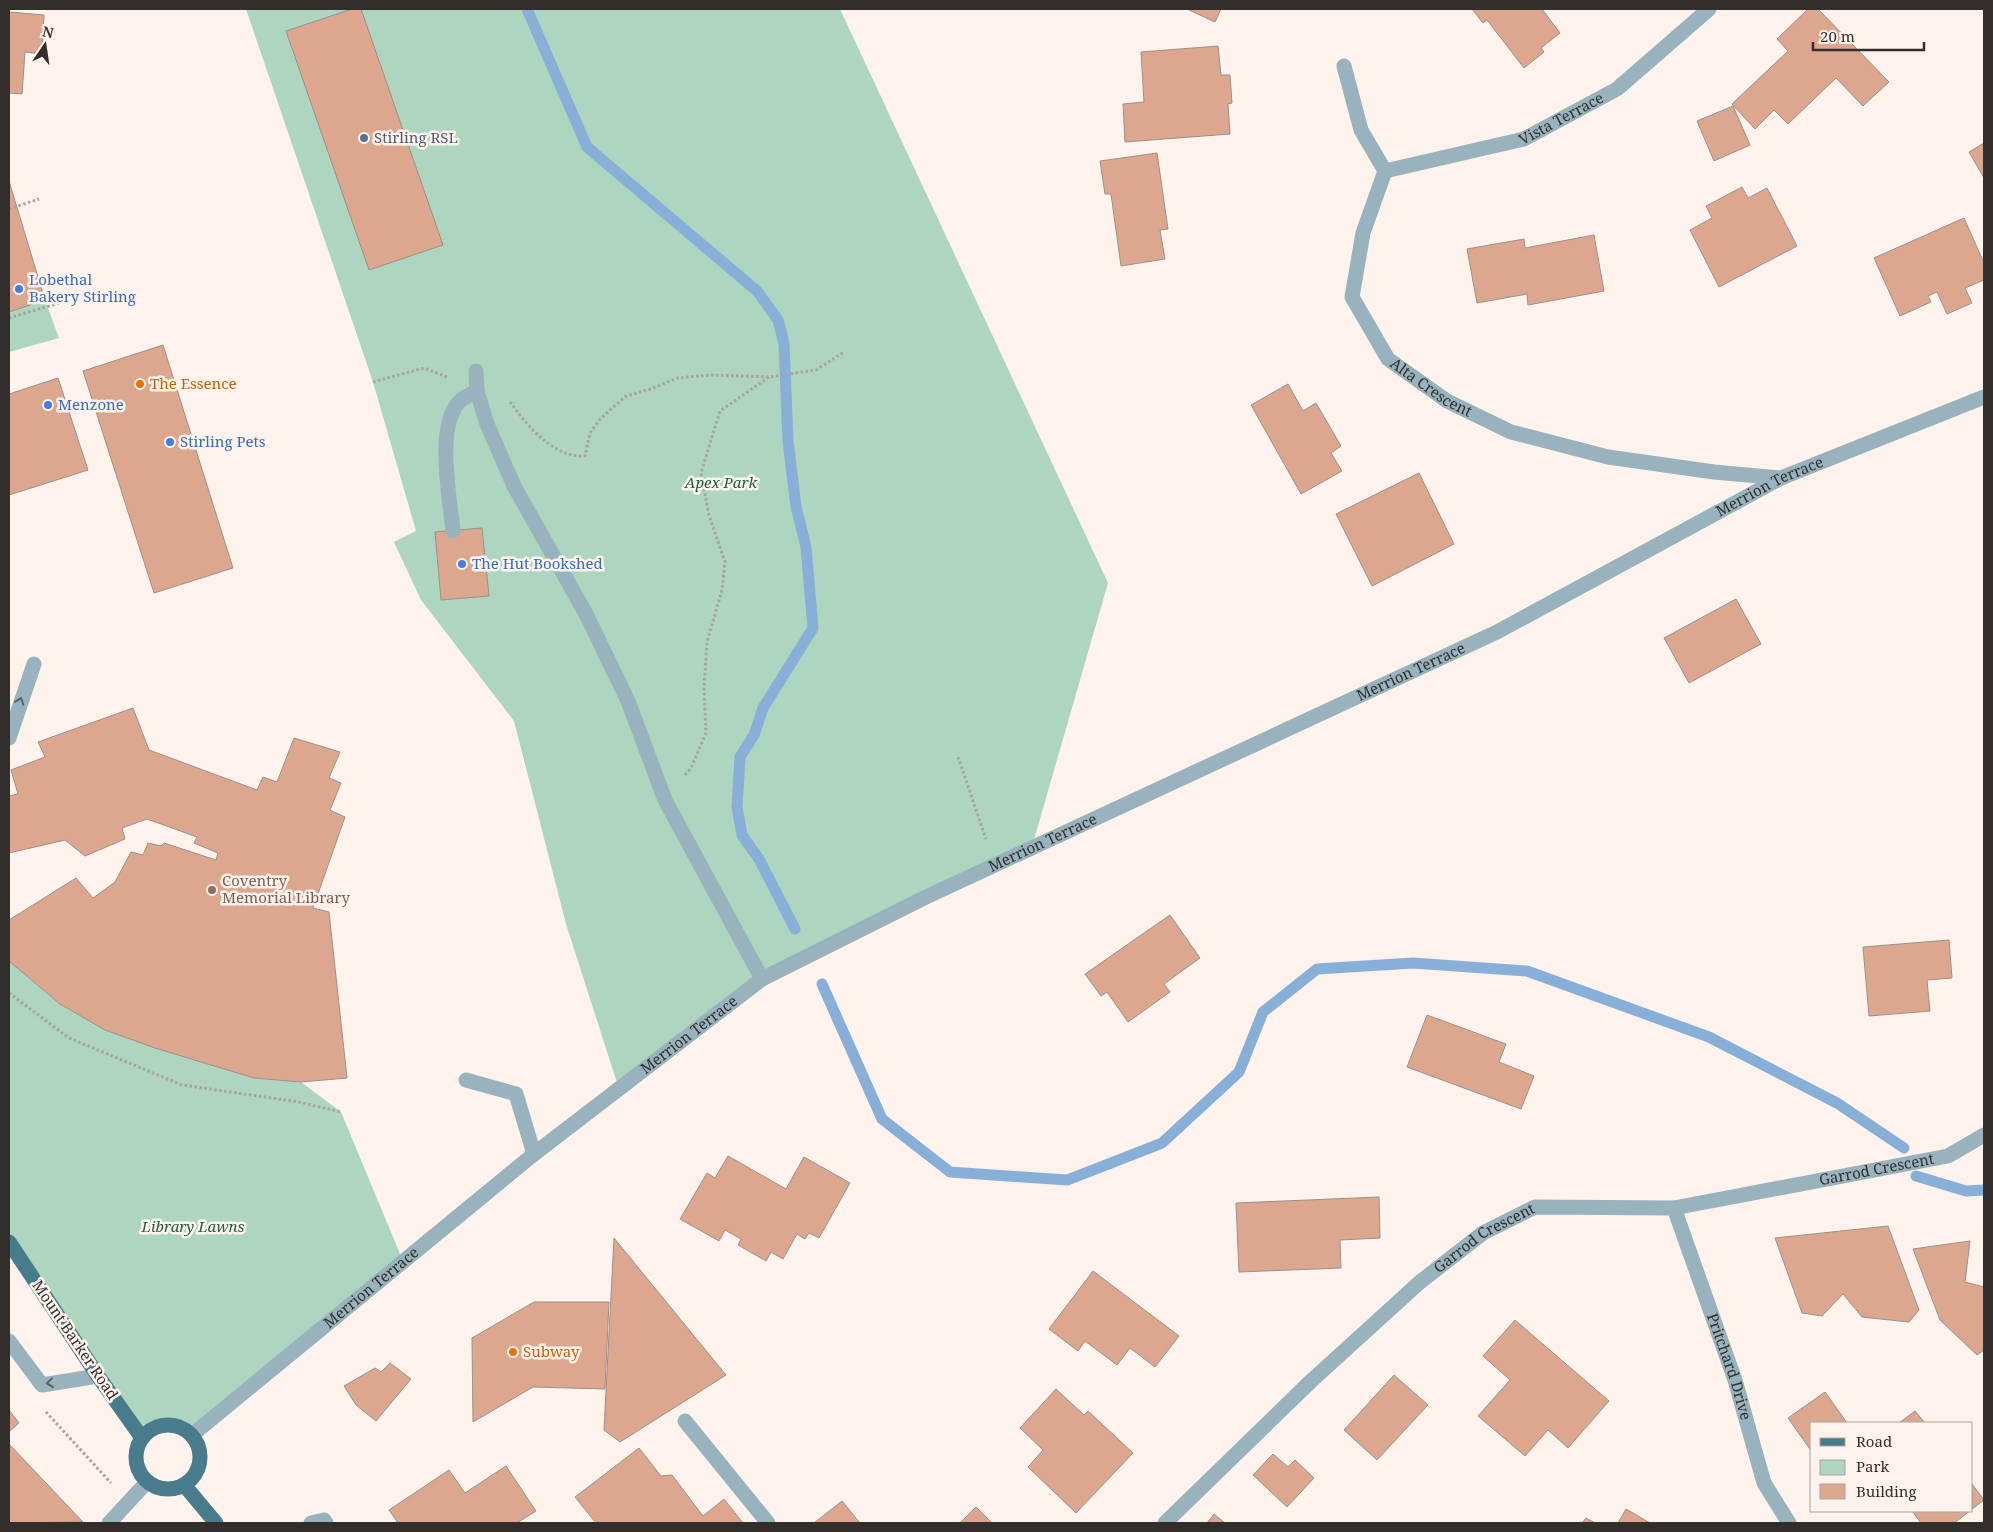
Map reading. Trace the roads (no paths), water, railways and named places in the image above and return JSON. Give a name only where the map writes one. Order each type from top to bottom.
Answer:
[{"type":"main road","name":"Mount Barker Road","points":[[9,1242],[98,1376],[142,1438]]},
{"type":"main road","points":[[161,1425],[173,1425],[192,1435],[198,1445],[201,1456],[200,1467],[194,1478],[185,1486],[175,1490],[163,1489],[147,1482],[140,1474],[136,1463],[136,1451],[142,1438],[161,1425]]},
{"type":"main road","points":[[185,1486],[216,1523]]},
{"type":"street","name":"Vista Terrace","points":[[1385,171],[1524,138],[1617,90],[1709,9]]},
{"type":"street","points":[[1344,66],[1361,130],[1385,171]]},
{"type":"street","name":"Alta Crescent","points":[[1385,171],[1363,234],[1352,297],[1388,359],[1446,402],[1511,432],[1608,457],[1714,472],[1781,478]]},
{"type":"street","points":[[476,371],[477,391],[488,424],[514,486],[586,614],[628,701],[665,800],[762,979]]},
{"type":"street","points":[[454,531],[447,466],[449,424],[460,401],[477,391]]},
{"type":"street","name":"Merrion Terrace","points":[[192,1435],[534,1154],[762,979],[926,897],[1497,632],[1781,478],[1984,397]]},
{"type":"street","points":[[9,738],[34,664]]},
{"type":"street","points":[[466,1080],[516,1094],[534,1154]]},
{"type":"street","name":"Garrod Crescent","points":[[1165,1523],[1310,1382],[1420,1282],[1483,1233],[1535,1207],[1674,1208],[1948,1156],[1984,1135]]},
{"type":"street","name":"Pritchard Drive","points":[[1674,1208],[1735,1380],[1764,1483],[1789,1523]]},
{"type":"street","points":[[9,1342],[42,1384],[98,1376]]},
{"type":"street","points":[[685,1421],[768,1523]]},
{"type":"street","points":[[110,1523],[147,1482]]},
{"type":"street","points":[[311,1523],[324,1520],[326,1523]]},
{"type":"waterway","points":[[527,9],[587,147],[757,291],[778,320],[784,343],[788,441],[796,507],[806,547],[813,628],[763,708],[754,735],[740,757],[737,807],[742,835],[759,859],[795,929]]},
{"type":"waterway","points":[[822,984],[882,1119],[950,1172],[1067,1180],[1162,1143],[1239,1072],[1263,1012],[1317,969],[1413,963],[1527,971],[1709,1037],[1837,1103],[1904,1148]]},
{"type":"waterway","points":[[1916,1176],[1966,1191],[1984,1190]]},
{"type":"place","name":"Stirling RSL","points":[[364,138]]},
{"type":"place","name":"Lobethal Bakery Stirling","points":[[19,289]]},
{"type":"place","name":"The Essence","points":[[140,384]]},
{"type":"place","name":"Menzone","points":[[48,405]]},
{"type":"place","name":"Stirling Pets","points":[[170,442]]},
{"type":"place","name":"The Hut Bookshed","points":[[462,564]]},
{"type":"place","name":"Coventry Memorial Library","points":[[212,890]]},
{"type":"place","name":"Subway","points":[[513,1352]]},
{"type":"park label","name":"Apex Park","points":[[721,483]]},
{"type":"park label","name":"Library Lawns","points":[[193,1227]]}]
